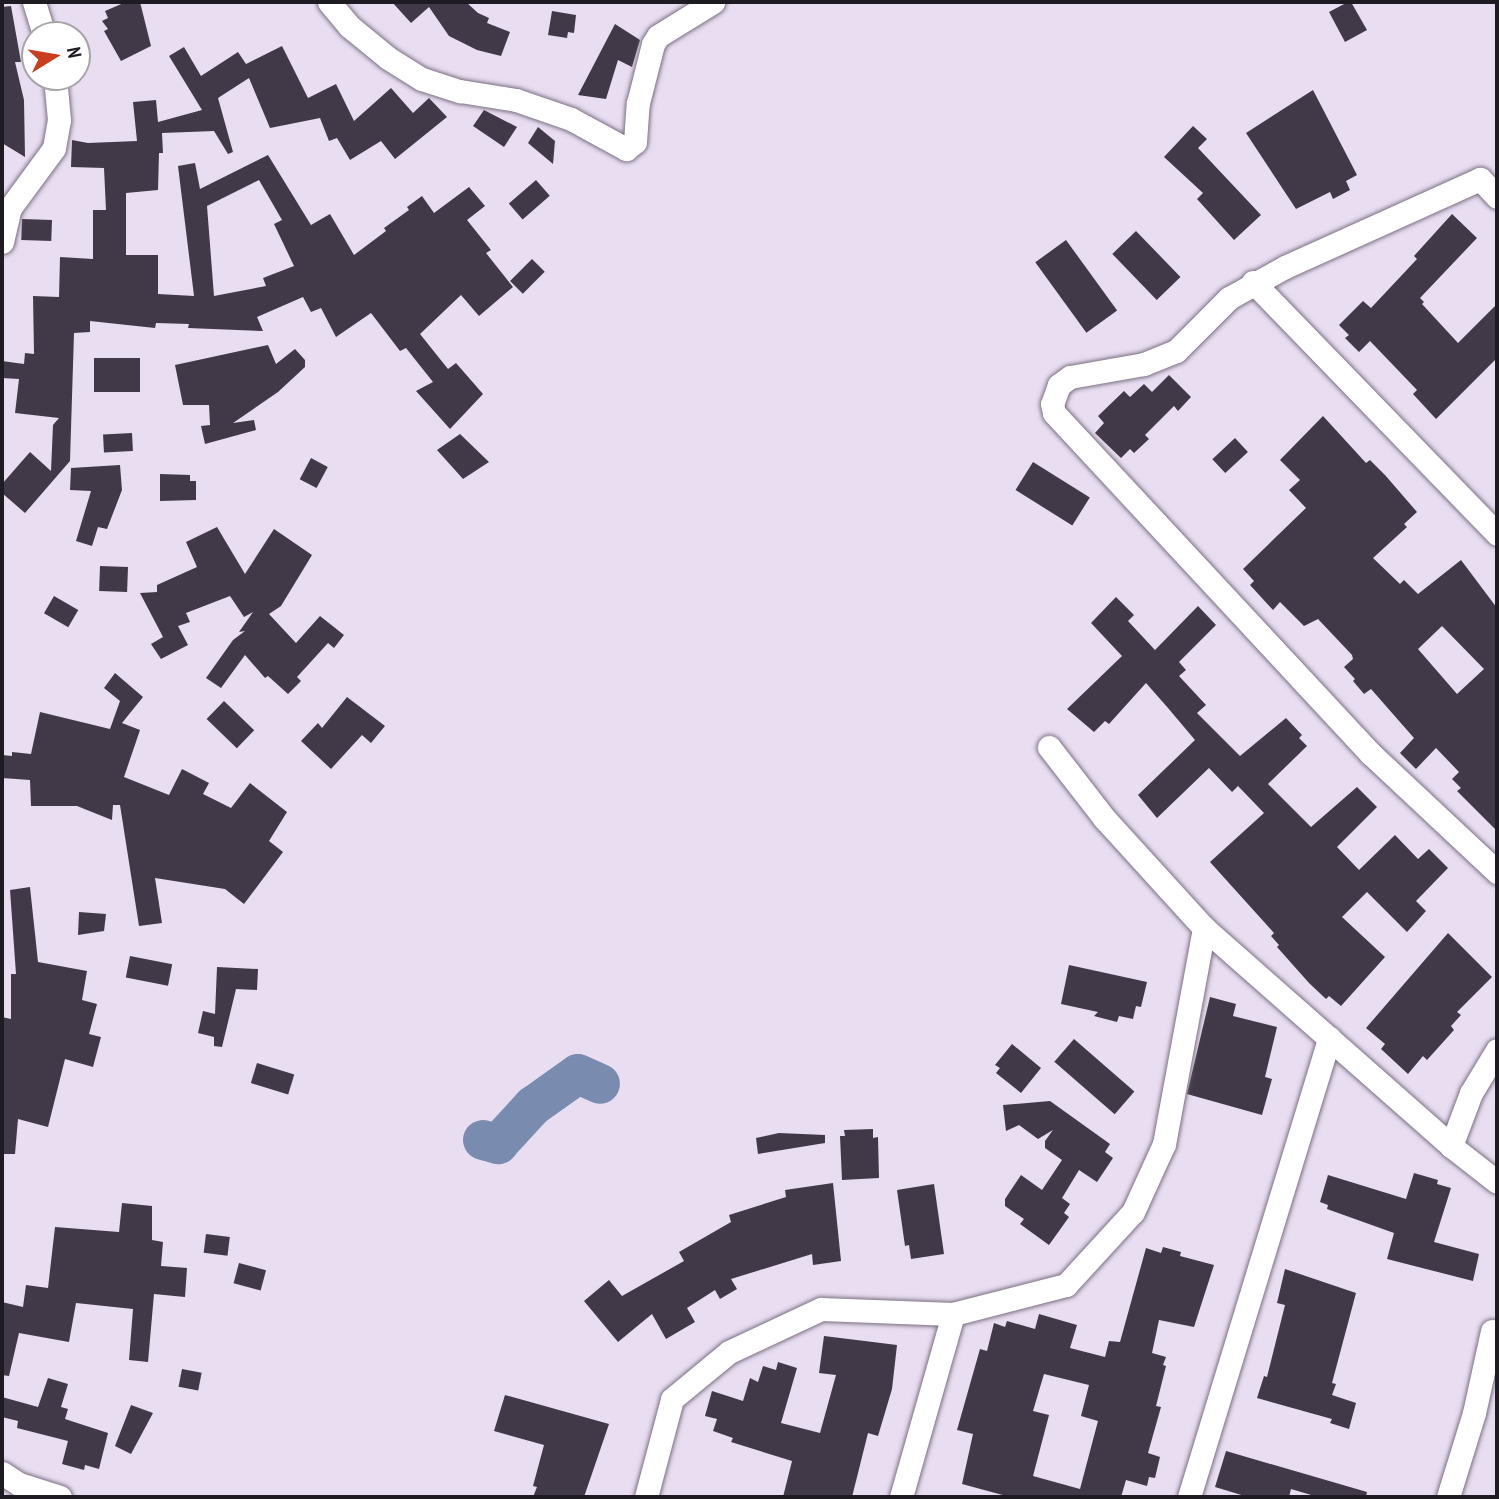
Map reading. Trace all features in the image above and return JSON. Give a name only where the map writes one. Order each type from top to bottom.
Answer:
[{"type":"street","points":[[34,2],[40,21]]},
{"type":"street","points":[[329,2],[349,26],[388,58],[422,79],[460,90],[516,100],[571,119],[626,149],[635,142],[638,103],[653,44],[658,36],[713,2]]},
{"type":"street","points":[[2,242],[10,208],[54,148],[59,120],[56,91]]},
{"type":"street","points":[[1497,197],[1480,179],[1253,282],[1211,314],[1189,341],[1168,355],[1144,364],[1070,377],[1052,396],[1054,413],[1371,754],[1497,872]]},
{"type":"street","points":[[1253,282],[1497,534]]},
{"type":"street","points":[[1049,747],[1104,818],[1204,928],[1451,1146],[1497,1182]]},
{"type":"street","points":[[646,1497],[672,1399],[729,1352],[821,1310],[953,1314],[1066,1285],[1133,1212],[1164,1144],[1204,928]]},
{"type":"street","points":[[1189,1497],[1329,1038]]},
{"type":"street","points":[[1451,1146],[1471,1093],[1497,1050]]},
{"type":"street","points":[[901,1497],[953,1314]]},
{"type":"street","points":[[1448,1497],[1474,1413],[1492,1331]]},
{"type":"street","points":[[2,1473],[19,1484],[60,1497]]},
{"type":"building","points":[[126,2],[140,2],[151,46],[121,61],[104,31],[108,29],[102,21],[108,18],[105,11]]},
{"type":"building","points":[[392,2],[466,2],[478,13],[489,18],[487,23],[510,32],[501,56],[477,50],[449,36],[429,7],[411,23]]},
{"type":"building","points":[[1351,2],[1367,30],[1345,42],[1329,12]]},
{"type":"building","points":[[11,6],[21,62],[15,62],[24,100],[25,157],[2,143],[2,7]]},
{"type":"building","points":[[552,11],[576,15],[574,33],[568,32],[567,38],[548,35]]},
{"type":"building","points":[[615,24],[640,40],[632,67],[618,60],[606,99],[578,95]]},
{"type":"building","points":[[282,46],[308,98],[336,84],[354,121],[391,88],[413,113],[429,98],[447,117],[395,159],[381,141],[350,160],[337,138],[329,141],[320,118],[270,128],[249,78],[218,98],[233,152],[228,154],[214,131],[162,133],[163,153],[159,153],[158,190],[126,193],[126,255],[158,255],[158,294],[194,296],[178,166],[195,163],[200,189],[268,155],[311,225],[330,214],[354,255],[386,231],[384,228],[409,210],[407,207],[422,196],[434,213],[469,187],[485,206],[467,220],[491,250],[486,253],[513,287],[479,316],[461,295],[420,334],[448,369],[456,363],[483,394],[450,429],[416,391],[433,382],[406,348],[400,351],[371,313],[336,337],[321,308],[311,312],[303,297],[257,317],[263,331],[188,328],[189,324],[156,323],[155,328],[90,321],[90,332],[74,333],[70,461],[25,513],[2,493],[2,484],[30,452],[51,471],[53,425],[59,418],[15,413],[19,379],[2,378],[2,361],[24,364],[25,353],[34,354],[33,296],[59,297],[60,257],[93,259],[93,210],[106,210],[104,168],[71,167],[72,140],[88,143],[137,141],[133,102],[156,100],[158,122],[202,110],[169,56],[184,47],[201,76],[238,52],[246,64]],"holes":[[[259,180],[282,220],[274,224],[294,266],[263,278],[266,286],[214,296],[207,206]]]},
{"type":"building","points":[[1313,90],[1357,175],[1346,181],[1350,190],[1333,199],[1330,192],[1296,209],[1246,133]]},
{"type":"building","points":[[484,110],[517,127],[504,147],[473,126]]},
{"type":"building","points":[[1193,126],[1207,139],[1198,148],[1261,215],[1234,240],[1197,199],[1203,193],[1164,157]]},
{"type":"building","points":[[538,127],[555,141],[553,164],[528,143]]},
{"type":"building","points":[[536,180],[550,196],[523,219],[509,204]]},
{"type":"building","points":[[1452,214],[1477,238],[1420,298],[1424,302],[1422,304],[1458,343],[1497,304],[1497,358],[1436,419],[1413,394],[1417,390],[1370,341],[1359,352],[1345,338],[1349,335],[1339,325],[1363,301],[1371,308],[1417,259],[1414,256]]},
{"type":"building","points":[[22,219],[52,220],[51,241],[21,240]]},
{"type":"building","points":[[1136,231],[1180,277],[1157,300],[1112,254]]},
{"type":"building","points":[[1066,240],[1117,310],[1086,333],[1035,262]]},
{"type":"building","points":[[532,259],[545,272],[523,294],[510,281]]},
{"type":"building","points":[[268,345],[276,364],[295,349],[305,360],[305,367],[278,392],[233,423],[254,420],[256,430],[205,444],[201,426],[210,425],[209,405],[183,405],[175,365]]},
{"type":"building","points":[[94,358],[140,358],[140,392],[94,392]]},
{"type":"building","points":[[1169,375],[1191,397],[1178,411],[1174,406],[1145,435],[1149,439],[1134,453],[1130,449],[1121,458],[1095,433],[1104,423],[1098,416],[1124,391],[1130,397],[1144,384],[1152,392]]},
{"type":"building","points":[[1323,416],[1366,463],[1370,460],[1385,475],[1417,512],[1404,524],[1407,527],[1373,558],[1400,584],[1404,580],[1418,594],[1461,560],[1497,608],[1497,831],[1457,791],[1461,788],[1452,779],[1459,772],[1436,748],[1416,769],[1400,753],[1414,738],[1371,689],[1364,694],[1353,681],[1355,679],[1344,667],[1353,659],[1352,655],[1318,619],[1304,626],[1280,602],[1273,610],[1250,585],[1254,581],[1243,569],[1306,508],[1289,490],[1300,480],[1280,460]],"holes":[[[1442,626],[1484,669],[1457,694],[1418,649]]]},
{"type":"building","points":[[132,433],[133,451],[104,452],[103,435]]},
{"type":"building","points":[[460,434],[489,462],[463,479],[437,450]]},
{"type":"building","points":[[1235,438],[1248,452],[1225,473],[1212,459]]},
{"type":"building","points":[[311,458],[328,467],[317,488],[300,479]]},
{"type":"building","points":[[1033,462],[1090,498],[1072,525],[1016,490]]},
{"type":"building","points":[[120,465],[122,490],[107,529],[98,527],[92,546],[76,541],[91,491],[70,490],[71,468]]},
{"type":"building","points":[[160,474],[190,475],[190,481],[196,481],[196,500],[160,501]]},
{"type":"building","points":[[217,527],[245,574],[274,529],[312,555],[281,606],[269,614],[296,643],[320,616],[344,635],[334,648],[328,643],[297,677],[301,681],[288,694],[268,676],[265,678],[245,655],[221,688],[206,678],[233,640],[245,631],[239,632],[253,612],[244,617],[230,596],[186,613],[190,622],[178,626],[188,645],[161,659],[151,644],[163,637],[140,593],[157,592],[157,585],[197,567],[186,542]]},
{"type":"building","points":[[100,566],[128,567],[127,592],[99,591]]},
{"type":"building","points":[[54,596],[78,610],[68,627],[44,613]]},
{"type":"building","points":[[1116,597],[1134,615],[1128,621],[1155,650],[1198,606],[1216,625],[1179,662],[1186,670],[1179,676],[1206,705],[1197,713],[1240,756],[1286,718],[1302,735],[1299,738],[1307,746],[1268,784],[1311,827],[1357,787],[1377,807],[1337,847],[1359,870],[1395,835],[1418,859],[1429,849],[1448,868],[1416,901],[1426,911],[1407,932],[1367,892],[1342,917],[1385,957],[1341,1006],[1329,996],[1326,999],[1309,983],[1277,947],[1279,945],[1271,936],[1274,933],[1210,862],[1264,813],[1238,786],[1232,792],[1209,768],[1157,818],[1138,795],[1195,740],[1146,683],[1109,724],[1105,721],[1094,732],[1067,709],[1122,656],[1091,623]]},
{"type":"building","points":[[115,673],[143,697],[122,723],[140,730],[124,777],[169,795],[182,769],[209,783],[203,794],[231,808],[250,783],[287,812],[269,841],[283,852],[244,904],[225,889],[155,878],[162,923],[139,926],[120,805],[113,805],[112,820],[77,806],[31,806],[30,780],[2,778],[2,755],[12,756],[12,752],[31,754],[40,712],[110,729],[120,701],[104,688]]},
{"type":"building","points":[[347,697],[385,726],[371,743],[362,735],[331,769],[301,741],[318,723],[322,728]]},
{"type":"building","points":[[224,701],[254,730],[237,748],[207,719]]},
{"type":"building","points":[[30,887],[38,962],[87,971],[82,1000],[97,1004],[89,1034],[101,1037],[93,1067],[65,1059],[48,1127],[18,1119],[15,1154],[2,1154],[2,1017],[11,1019],[11,974],[16,974],[10,890]]},
{"type":"building","points":[[79,912],[106,914],[104,931],[78,935]]},
{"type":"building","points":[[1448,933],[1492,977],[1457,1012],[1461,1015],[1451,1026],[1454,1030],[1427,1060],[1423,1056],[1408,1074],[1381,1049],[1385,1044],[1366,1028]]},
{"type":"building","points":[[130,956],[172,964],[168,986],[126,978]]},
{"type":"building","points":[[1069,965],[1147,982],[1141,1007],[1136,1006],[1133,1019],[1119,1016],[1117,1022],[1094,1016],[1098,1012],[1061,1004]]},
{"type":"building","points":[[217,967],[258,969],[257,990],[236,989],[222,1047],[214,1046],[214,1037],[198,1033],[203,1011],[215,1014]]},
{"type":"building","points":[[1210,997],[1236,1004],[1233,1016],[1277,1027],[1265,1077],[1272,1079],[1262,1115],[1187,1094]]},
{"type":"building","points":[[1074,1039],[1134,1091],[1115,1114],[1054,1062]]},
{"type":"building","points":[[1012,1044],[1041,1068],[1021,1093],[996,1073],[1000,1068],[995,1065]]},
{"type":"building","points":[[257,1063],[294,1074],[288,1094],[251,1083]]},
{"type":"building","points":[[1050,1101],[1110,1144],[1105,1152],[1113,1158],[1097,1182],[1079,1170],[1062,1198],[1070,1204],[1064,1213],[1069,1217],[1049,1245],[1020,1224],[1024,1219],[1005,1206],[1005,1199],[1021,1175],[1042,1190],[1062,1160],[1045,1148],[1045,1141],[1053,1130],[1038,1139],[1019,1125],[1006,1131],[1003,1105]]},
{"type":"building","points":[[873,1129],[873,1138],[878,1137],[879,1178],[842,1180],[840,1136],[845,1136],[844,1130]]},
{"type":"building","points":[[779,1133],[825,1135],[825,1143],[758,1154],[756,1138]]},
{"type":"building","points":[[1414,1173],[1438,1180],[1437,1184],[1451,1188],[1434,1242],[1479,1254],[1473,1281],[1387,1259],[1394,1233],[1327,1209],[1328,1205],[1320,1202],[1328,1175],[1406,1199]]},
{"type":"building","points":[[833,1183],[841,1261],[813,1265],[812,1254],[731,1279],[737,1289],[720,1299],[715,1290],[687,1308],[695,1322],[666,1339],[652,1314],[618,1342],[584,1301],[609,1280],[622,1296],[684,1261],[679,1252],[731,1222],[729,1215],[786,1197],[785,1190]]},
{"type":"building","points":[[934,1184],[944,1254],[911,1259],[909,1245],[905,1246],[897,1190]]},
{"type":"building","points":[[122,1203],[152,1206],[152,1240],[163,1242],[161,1266],[187,1268],[185,1297],[154,1294],[148,1362],[129,1360],[133,1309],[76,1303],[69,1342],[19,1333],[9,1376],[2,1375],[2,1302],[23,1307],[26,1285],[48,1288],[55,1227],[119,1232]]},
{"type":"building","points":[[206,1234],[230,1237],[228,1256],[204,1253]]},
{"type":"building","points":[[1163,1247],[1181,1252],[1180,1256],[1214,1265],[1194,1327],[1159,1320],[1152,1353],[1166,1357],[1163,1365],[1166,1366],[1156,1406],[1161,1407],[1148,1453],[1160,1457],[1155,1478],[1149,1477],[1147,1486],[1126,1480],[1121,1497],[1010,1497],[962,1484],[973,1434],[957,1430],[980,1349],[987,1351],[994,1323],[1005,1327],[1007,1321],[1035,1329],[1039,1314],[1077,1325],[1070,1348],[1105,1357],[1109,1341],[1120,1342],[1146,1248],[1161,1253]],"holes":[[[1044,1374],[1089,1385],[1081,1416],[1098,1421],[1080,1489],[1033,1476],[1049,1415],[1033,1411]]]},
{"type":"building","points":[[239,1263],[266,1270],[261,1291],[234,1283]]},
{"type":"building","points":[[1285,1269],[1356,1293],[1332,1383],[1336,1384],[1332,1395],[1356,1403],[1349,1429],[1330,1423],[1332,1419],[1257,1398],[1264,1376],[1267,1377],[1285,1305],[1277,1303]]},
{"type":"building","points":[[824,1336],[897,1345],[892,1389],[878,1436],[868,1433],[852,1497],[783,1497],[792,1461],[731,1442],[733,1438],[713,1431],[717,1419],[705,1416],[712,1391],[743,1401],[750,1378],[758,1382],[763,1366],[776,1370],[778,1362],[797,1368],[781,1423],[820,1433],[836,1375],[819,1373]]},
{"type":"building","points":[[182,1369],[202,1373],[198,1390],[179,1387]]},
{"type":"building","points":[[48,1378],[68,1384],[61,1407],[68,1409],[65,1419],[108,1433],[99,1469],[85,1465],[84,1470],[62,1464],[68,1441],[17,1428],[18,1421],[2,1417],[2,1397],[38,1407]]},
{"type":"building","points":[[505,1395],[609,1424],[584,1497],[533,1497],[537,1487],[533,1486],[544,1445],[494,1431]]},
{"type":"building","points":[[131,1405],[153,1413],[131,1454],[115,1446]]},
{"type":"building","points":[[1226,1451],[1367,1492],[1366,1497],[1318,1497],[1291,1489],[1289,1497],[1248,1497],[1215,1487]]},
{"type":"waterway","points":[[483,1140],[498,1144],[533,1106],[578,1074],[600,1084]]}]
